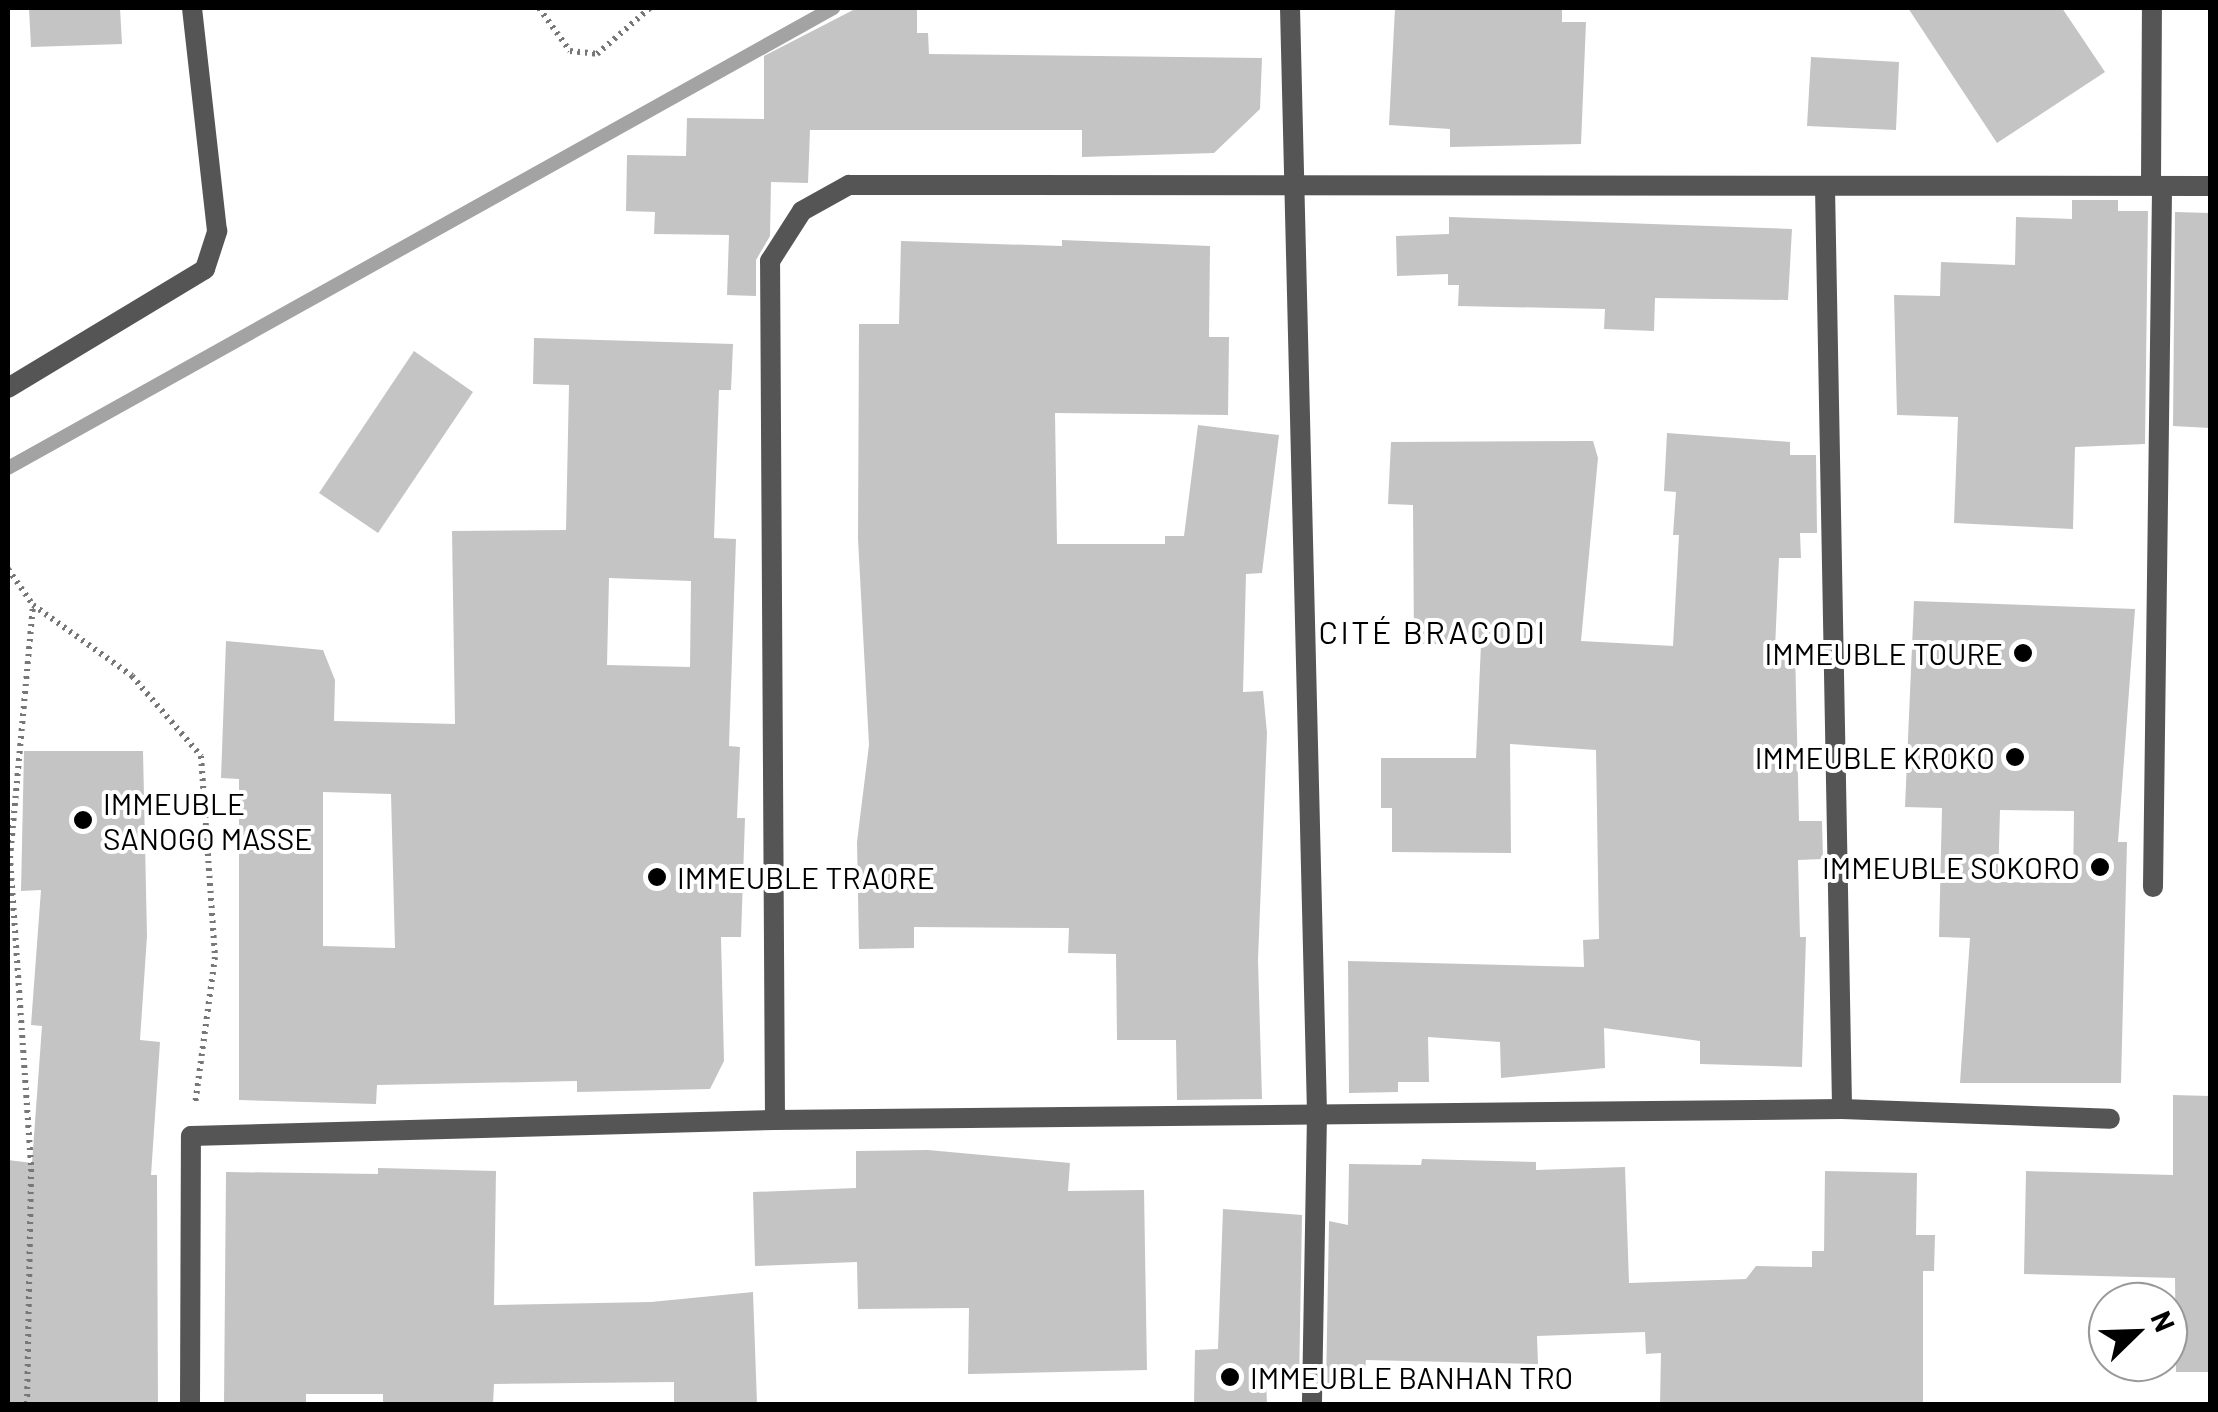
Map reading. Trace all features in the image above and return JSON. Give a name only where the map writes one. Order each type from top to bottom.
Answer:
[{"type":"street","points":[[8,388],[205,269],[217,231],[192,8]]},
{"type":"street","points":[[1290,8],[1317,1114],[1312,1404]]},
{"type":"street","points":[[2152,8],[2157,185],[2152,886]]},
{"type":"street","points":[[775,1120],[770,262],[802,211],[849,185],[1296,181],[1825,187],[2210,186]]},
{"type":"street","points":[[1825,187],[1842,1109]]},
{"type":"street","points":[[190,1404],[190,1136],[775,1120],[1842,1109],[2110,1119]]},
{"type":"path","points":[[539,8],[570,51],[597,54],[650,8]]},
{"type":"path","points":[[8,569],[33,605],[132,676],[201,756],[215,956],[190,1136]]},
{"type":"path","points":[[27,1404],[31,1165],[9,858],[33,605]]},
{"type":"building","points":[[29,8],[120,8],[122,44],[31,47]]},
{"type":"building","points":[[857,8],[917,8],[917,33],[928,33],[929,54],[1262,58],[1260,109],[1214,153],[1082,157],[1082,130],[810,130],[808,183],[771,182],[770,236],[756,260],[756,296],[727,295],[729,235],[654,234],[655,212],[626,211],[627,155],[686,156],[687,118],[764,119],[764,56]]},
{"type":"building","points":[[1395,8],[1562,8],[1562,22],[1586,22],[1581,144],[1450,147],[1450,129],[1389,125]]},
{"type":"building","points":[[1908,8],[2062,8],[2105,72],[1997,143]]},
{"type":"building","points":[[1811,57],[1899,62],[1896,130],[1807,126]]},
{"type":"building","points":[[2072,200],[2118,200],[2118,211],[2148,211],[2145,444],[2075,447],[2073,529],[1954,523],[1958,417],[1897,415],[1894,295],[1940,296],[1941,262],[2015,265],[2016,217],[2072,219]]},
{"type":"building","points":[[2175,212],[2210,213],[2210,428],[2173,426]]},
{"type":"building","points":[[1449,217],[1792,229],[1788,300],[1655,298],[1654,331],[1604,329],[1605,309],[1458,306],[1459,285],[1448,285],[1448,274],[1397,276],[1396,236],[1449,234]]},
{"type":"building","points":[[1062,240],[1210,246],[1209,337],[1229,337],[1228,415],[1055,413],[1057,544],[1165,544],[1165,536],[1184,536],[1198,425],[1279,435],[1262,573],[1246,574],[1243,692],[1263,691],[1267,733],[1258,960],[1262,1099],[1177,1100],[1176,1040],[1117,1040],[1116,954],[1068,953],[1069,928],[914,927],[914,948],[859,949],[857,842],[869,745],[858,539],[859,324],[899,324],[901,241],[1062,246]]},
{"type":"building","points":[[534,338],[733,344],[731,390],[719,390],[714,538],[736,539],[729,746],[740,747],[737,818],[745,818],[741,937],[721,937],[724,1061],[710,1089],[577,1092],[577,1081],[377,1085],[376,1104],[239,1100],[239,779],[221,778],[226,641],[323,650],[335,680],[334,721],[455,724],[452,531],[566,530],[569,385],[533,384]],"holes":[[[609,578],[691,581],[690,667],[607,665]],[[323,792],[391,794],[395,948],[323,946]]]},
{"type":"building","points":[[414,351],[473,392],[378,533],[319,493]]},
{"type":"building","points":[[1667,433],[1790,442],[1790,455],[1816,455],[1817,533],[1800,533],[1801,558],[1779,558],[1775,649],[1795,649],[1799,821],[1822,821],[1823,859],[1798,860],[1800,937],[1806,937],[1802,1067],[1700,1064],[1700,1041],[1604,1028],[1605,1068],[1501,1078],[1500,1042],[1428,1037],[1429,1082],[1398,1082],[1398,1092],[1349,1093],[1348,961],[1584,967],[1583,940],[1599,939],[1596,750],[1510,744],[1511,853],[1392,852],[1392,808],[1381,808],[1381,758],[1476,758],[1481,644],[1414,644],[1413,505],[1388,504],[1391,442],[1593,441],[1598,458],[1581,641],[1673,646],[1679,535],[1673,535],[1676,492],[1664,491]]},
{"type":"building","points":[[1914,601],[2135,609],[2118,842],[2127,842],[2121,1083],[1960,1083],[1970,938],[1939,937],[1942,808],[1905,807]],"holes":[[[2000,810],[2074,811],[2073,883],[1998,882]]]},
{"type":"building","points":[[24,751],[143,751],[147,936],[140,1040],[160,1042],[151,1175],[157,1175],[158,1404],[8,1404],[8,1160],[32,1163],[42,1026],[31,1025],[41,890],[21,891]]},
{"type":"building","points":[[2173,1095],[2210,1096],[2210,1372],[2188,1372],[2188,1282],[2175,1282],[2175,1278],[2024,1274],[2026,1171],[2173,1175]]},
{"type":"building","points":[[928,1150],[1070,1163],[1068,1191],[1144,1190],[1147,1370],[968,1374],[969,1308],[858,1309],[857,1262],[755,1266],[753,1192],[856,1188],[856,1151]]},
{"type":"building","points":[[1422,1159],[1536,1162],[1536,1170],[1625,1167],[1629,1283],[1746,1279],[1756,1266],[1812,1267],[1812,1251],[1824,1251],[1825,1171],[1917,1173],[1916,1235],[1935,1235],[1934,1271],[1923,1271],[1923,1404],[1660,1404],[1661,1353],[1646,1354],[1645,1332],[1537,1336],[1538,1364],[1366,1360],[1363,1391],[1326,1387],[1329,1221],[1348,1225],[1349,1164],[1421,1165]]},
{"type":"building","points":[[378,1168],[496,1171],[494,1305],[651,1302],[753,1292],[757,1404],[674,1404],[674,1382],[494,1384],[493,1404],[383,1404],[383,1394],[306,1394],[306,1404],[224,1404],[226,1172],[378,1174]]},
{"type":"building","points":[[1223,1209],[1302,1215],[1299,1384],[1266,1380],[1267,1404],[1194,1404],[1195,1350],[1218,1349]]},
{"type":"waterway","points":[[8,468],[833,8]]},
{"type":"place","name":"IMMEUBLE TOURE","points":[[2023,653]]},
{"type":"place","name":"IMMEUBLE KROKO","points":[[2015,757]]},
{"type":"place","name":"IMMEUBLE SANOGO MASSE","points":[[83,820]]},
{"type":"place","name":"IMMEUBLE SOKORO","points":[[2100,867]]},
{"type":"place","name":"IMMEUBLE TRAORE","points":[[657,877]]},
{"type":"place","name":"IMMEUBLE BANHAN TRO","points":[[1230,1377]]},
{"type":"district","name":"CITÉ BRACODI","points":[[1433,631]]}]
